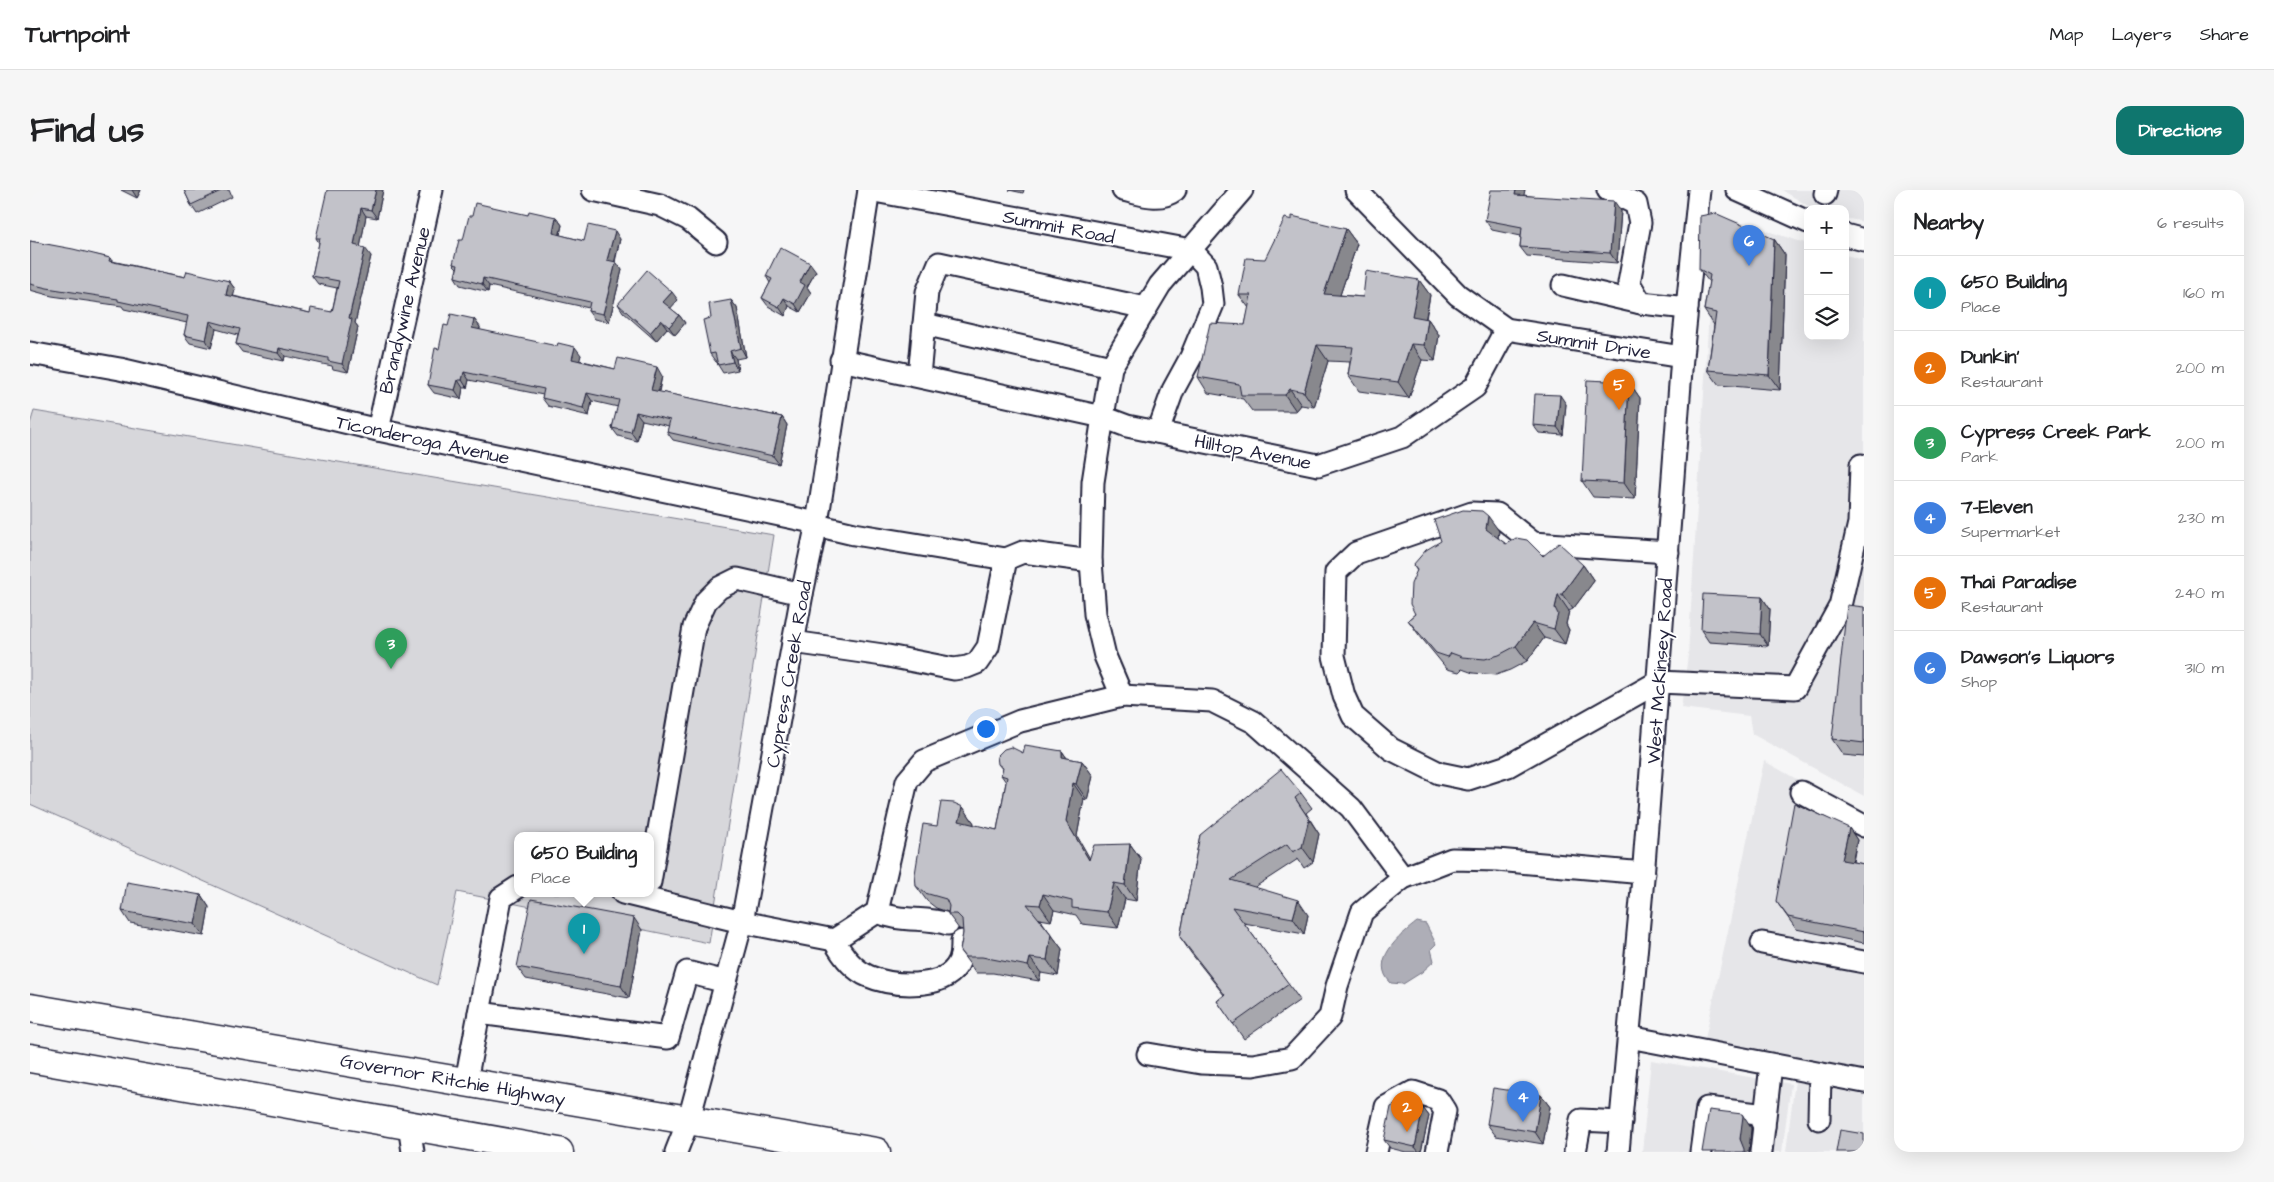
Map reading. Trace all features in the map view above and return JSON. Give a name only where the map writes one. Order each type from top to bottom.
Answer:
[{"type":"highway","name":"Governor Ritchie Highway","points":[[30,1008],[876,1152]]},
{"type":"highway","points":[[30,1058],[559,1152]]},
{"type":"street","name":"Brandywine Avenue","points":[[378,430],[432,190]]},
{"type":"street","points":[[593,190],[660,205],[688,219],[716,242]]},
{"type":"street","name":"Summit Road","points":[[869,190],[1191,250]]},
{"type":"street","name":"Cypress Creek Road","points":[[676,1152],[689,1119],[742,922],[802,594],[817,524],[841,360],[869,190]]},
{"type":"street","points":[[1123,190],[1155,198],[1166,196],[1175,190]]},
{"type":"street","points":[[1122,696],[1105,656],[1095,614],[1091,561],[1093,482],[1111,367],[1160,285],[1242,190]]},
{"type":"street","points":[[1356,190],[1458,295],[1506,329]]},
{"type":"street","points":[[1608,190],[1636,204],[1640,223],[1629,283],[1641,303]]},
{"type":"street","name":"West McKinsey Road","points":[[1618,1152],[1644,872],[1682,357],[1698,190]]},
{"type":"street","points":[[1737,190],[1804,220]]},
{"type":"street","points":[[1849,236],[1864,240]]},
{"type":"street","points":[[1158,432],[1173,390],[1191,357],[1213,304],[1206,266],[1191,250]]},
{"type":"street","points":[[919,376],[927,292],[939,263],[1146,308]]},
{"type":"street","points":[[1563,285],[1641,303],[1687,308]]},
{"type":"street","points":[[924,324],[1111,367]]},
{"type":"street","name":"Summit Drive","points":[[1506,329],[1682,357]]},
{"type":"street","name":"Hilltop Avenue","points":[[841,360],[1103,417],[1127,426],[1318,466],[1402,437],[1475,387],[1506,329]]},
{"type":"street","name":"Ticonderoga Avenue","points":[[30,353],[120,369],[378,430],[817,524],[854,534],[1006,559]]},
{"type":"street","points":[[1668,552],[1533,543],[1497,514],[1472,513],[1356,553],[1336,572],[1334,656],[1344,696],[1353,716],[1391,749],[1439,773],[1468,779],[1508,766],[1658,682],[1795,688],[1840,606],[1859,523],[1861,465]]},
{"type":"street","points":[[793,642],[883,656],[954,670],[967,667],[976,663],[988,648],[1006,559],[1023,552],[1091,561]]},
{"type":"street","points":[[654,862],[694,627],[706,602],[718,588],[737,579],[802,594]]},
{"type":"street","points":[[834,940],[877,912],[907,781],[924,761],[1020,721],[1122,696],[1212,701],[1254,722],[1351,808],[1403,878]]},
{"type":"street","points":[[1801,792],[1864,826]]},
{"type":"street","points":[[1148,1054],[1202,1063],[1253,1065],[1292,1058],[1330,1017],[1337,986],[1362,912],[1403,878],[1452,859],[1498,860],[1644,872]]},
{"type":"street","points":[[466,1081],[501,898],[514,890]]},
{"type":"street","points":[[654,893],[742,922],[834,940],[852,965],[867,976],[893,984],[938,980],[946,976],[956,967],[962,954],[962,940]]},
{"type":"street","points":[[877,912],[888,916],[913,920],[939,921],[948,924]]},
{"type":"street","points":[[1762,943],[1864,962]]},
{"type":"street","points":[[479,1013],[668,1038],[687,972],[726,982]]},
{"type":"street","points":[[1629,1037],[1864,1082]]},
{"type":"street","points":[[1761,1152],[1771,1064]]},
{"type":"street","points":[[1819,1119],[1820,1074]]},
{"type":"street","points":[[1376,1152],[1386,1107],[1414,1092],[1438,1100],[1445,1111],[1437,1152]]},
{"type":"street","points":[[1701,1152],[1707,1108],[1758,1114],[1764,1126]]},
{"type":"street","points":[[1575,1152],[1581,1120],[1621,1122]]},
{"type":"street","points":[[408,1125],[413,1152]]},
{"type":"shaded area","points":[[1782,190],[1864,190],[1864,222],[1849,219],[1849,205],[1806,205]]},
{"type":"shaded area","points":[[1715,214],[1804,243],[1804,340],[1849,340],[1849,256],[1864,260],[1864,796],[1752,734],[1749,716],[1681,708],[1688,655]]},
{"type":"shaded area","points":[[34,411],[774,535],[709,943],[457,892],[437,985],[30,804],[30,424]]},
{"type":"shaded area","points":[[1764,761],[1864,816],[1864,1152],[1786,1152],[1795,1080],[1701,1058]]},
{"type":"shaded area","points":[[1417,922],[1426,924],[1436,944],[1431,949],[1434,961],[1422,972],[1403,984],[1391,983],[1385,975],[1383,966],[1385,958],[1402,934]]},
{"type":"shaded area","points":[[1651,1060],[1791,1084],[1782,1152],[1642,1152]]},
{"type":"building","points":[[184,190],[223,190],[191,205]]},
{"type":"building","points":[[327,190],[376,190],[371,210],[361,208],[354,245],[365,248],[349,318],[352,319],[342,364],[328,361],[328,358],[279,348],[278,353],[236,344],[240,329],[210,321],[206,340],[184,335],[188,316],[118,301],[118,299],[30,284],[30,241],[73,249],[110,258],[109,261],[185,277],[187,271],[229,281],[226,295],[310,313],[311,308],[332,312],[339,281],[312,276],[320,238],[316,238]]},
{"type":"building","points":[[1491,190],[1516,190],[1515,195],[1614,201],[1610,253],[1520,247],[1522,227],[1485,220]]},
{"type":"building","points":[[475,203],[528,215],[529,211],[556,217],[553,233],[584,241],[588,225],[615,231],[607,260],[616,262],[603,314],[588,311],[590,302],[483,278],[482,284],[455,277],[458,265],[453,264],[459,240],[463,240],[469,216],[472,216]]},
{"type":"building","points":[[1715,213],[1774,239],[1769,375],[1708,370],[1716,313],[1704,310],[1710,275],[1699,269],[1700,216]]},
{"type":"building","points":[[1292,216],[1346,229],[1324,294],[1363,297],[1366,271],[1419,280],[1412,316],[1428,319],[1424,345],[1411,344],[1398,382],[1348,375],[1353,347],[1317,345],[1304,392],[1290,389],[1285,395],[1241,395],[1239,384],[1198,377],[1210,323],[1245,325],[1251,295],[1239,295],[1246,258],[1265,259],[1285,218],[1292,220]]},
{"type":"building","points":[[780,247],[810,263],[800,282],[805,285],[795,304],[784,298],[779,307],[762,298],[772,279],[766,276]]},
{"type":"building","points":[[647,270],[672,292],[663,302],[679,315],[669,327],[661,320],[650,333],[618,304]]},
{"type":"building","points":[[731,300],[741,348],[730,351],[733,362],[718,365],[715,353],[710,354],[703,320],[711,318],[709,304]]},
{"type":"building","points":[[451,314],[474,319],[472,328],[557,346],[558,343],[575,347],[572,359],[615,369],[618,358],[657,367],[651,390],[782,417],[773,456],[667,432],[670,420],[636,412],[631,432],[612,428],[619,400],[587,393],[583,408],[542,398],[544,389],[464,372],[462,380],[458,380],[455,390],[428,385],[435,348],[439,349],[444,325],[448,326]]},
{"type":"building","points":[[1587,380],[1629,382],[1624,483],[1582,481]]},
{"type":"building","points":[[1535,394],[1560,395],[1557,427],[1533,425]]},
{"type":"building","points":[[1463,510],[1482,511],[1488,516],[1486,529],[1506,544],[1516,538],[1527,540],[1543,556],[1559,543],[1583,565],[1562,594],[1558,595],[1555,608],[1558,614],[1554,629],[1533,623],[1516,646],[1499,655],[1485,659],[1462,657],[1451,653],[1448,657],[1436,653],[1408,620],[1415,614],[1410,604],[1411,584],[1417,570],[1413,565],[1426,550],[1441,541],[1434,520]]},
{"type":"building","points":[[1703,594],[1762,597],[1760,634],[1701,630]]},
{"type":"building","points":[[1847,605],[1864,607],[1864,743],[1832,739]]},
{"type":"building","points":[[1025,745],[1062,751],[1062,757],[1082,761],[1076,784],[1073,783],[1066,821],[1089,860],[1094,845],[1130,844],[1125,885],[1114,883],[1107,912],[1072,908],[1072,901],[1043,894],[1040,905],[1027,904],[1051,934],[1047,960],[1030,958],[1028,966],[982,957],[965,957],[960,951],[963,933],[962,919],[957,914],[948,914],[949,906],[946,899],[925,893],[916,886],[915,874],[923,824],[937,826],[941,802],[954,803],[963,807],[959,821],[997,830],[1007,777],[1001,775],[1003,768],[998,764],[997,756],[1004,749],[1011,747],[1023,753]]},
{"type":"building","points":[[1281,769],[1301,793],[1295,798],[1309,819],[1302,847],[1293,852],[1287,844],[1231,880],[1298,900],[1293,918],[1232,907],[1289,984],[1233,1024],[1217,1001],[1225,995],[1180,937],[1200,835]]},
{"type":"building","points":[[1794,803],[1849,828],[1842,860],[1864,864],[1864,932],[1788,917],[1776,901]]},
{"type":"building","points":[[127,882],[201,895],[195,924],[122,911]]},
{"type":"building","points":[[531,899],[634,918],[621,986],[517,967]]},
{"type":"building","points":[[1493,1088],[1541,1095],[1535,1132],[1487,1124]]},
{"type":"building","points":[[1398,1103],[1423,1108],[1415,1147],[1384,1140],[1391,1107]]},
{"type":"building","points":[[1709,1110],[1742,1114],[1740,1139],[1744,1152],[1702,1152]]},
{"type":"building","points":[[1840,1130],[1864,1134],[1864,1152],[1836,1152]]},
{"type":"place","name":"Dawson’s Liquors","points":[[1749,266]]},
{"type":"place","name":"Thai Paradise","points":[[1619,410]]},
{"type":"place","name":"Cypress Creek Park","points":[[391,669]]},
{"type":"place","name":"650 Building","points":[[584,954]]},
{"type":"place","name":"7-Eleven","points":[[1523,1122]]},
{"type":"place","name":"Dunkin'","points":[[1407,1132]]}]
